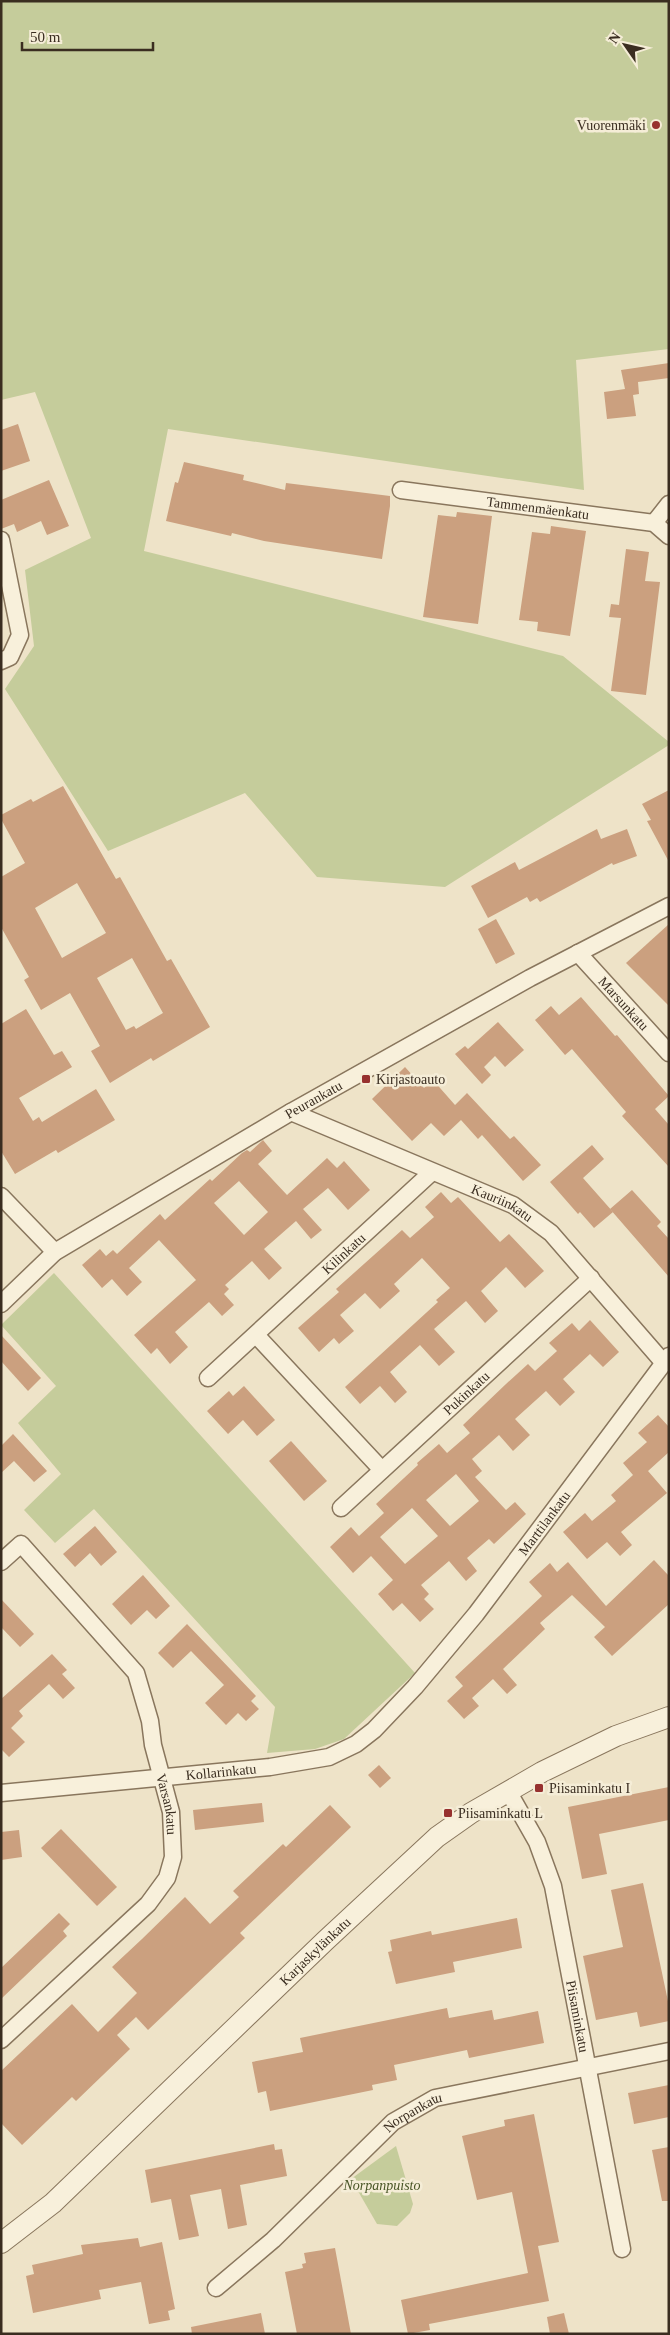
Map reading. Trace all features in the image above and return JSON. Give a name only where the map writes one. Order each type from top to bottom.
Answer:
[{"type":"street","name":"Tammenmäenkatu","points":[[401,490],[654,523]]},
{"type":"street","points":[[669,504],[654,523],[669,536]]},
{"type":"street","points":[[1,540],[20,635],[10,657],[1,661]]},
{"type":"street","name":"Peurankatu","points":[[1,1304],[54,1252],[292,1112],[578,953],[669,906]]},
{"type":"street","name":"Marsunkatu","points":[[578,953],[669,1053]]},
{"type":"street","name":"Kauriinkatu","points":[[292,1112],[513,1205],[551,1233],[666,1359]]},
{"type":"street","name":"Kilinkatu","points":[[208,1378],[432,1172]]},
{"type":"street","points":[[1,1196],[54,1252]]},
{"type":"street","name":"Pukinkatu","points":[[341,1508],[591,1278]]},
{"type":"street","points":[[256,1335],[382,1470]]},
{"type":"street","name":"Marttilankatu","points":[[415,1687],[476,1614],[666,1359]]},
{"type":"street","name":"Varsankatu","points":[[1,1562],[21,1544],[136,1673],[150,1721],[160,1776],[171,1812],[173,1840],[172,1865],[167,1878],[148,1904],[1,2040]]},
{"type":"street","name":"Kollarinkatu","points":[[1,1793],[160,1776],[270,1767],[311,1761],[337,1754],[365,1738],[415,1687]]},
{"type":"street","name":"Karjaskylänkatu","points":[[1,2243],[53,2204],[161,2097],[422,1850],[465,1817],[508,1791],[597,1744],[669,1717]]},
{"type":"street","name":"Piisaminkatu","points":[[508,1791],[537,1842],[553,1886],[589,2067],[602,2151],[622,2249]]},
{"type":"street","name":"Norpankatu","points":[[216,2288],[273,2240],[393,2122],[435,2098],[669,2050]]},
{"type":"green space","points":[[1,1],[669,1],[669,349],[576,360],[584,490],[168,429],[144,551],[563,656],[669,742],[669,745],[445,887],[317,877],[245,793],[108,851],[5,689],[34,646],[25,570],[91,538],[35,392],[1,400]]},
{"type":"green space","points":[[54,1273],[415,1673],[344,1739],[315,1749],[267,1753],[275,1707],[94,1509],[55,1543],[24,1510],[61,1474],[18,1423],[56,1386],[1,1325]]},
{"type":"green space","name":"Norpanpuisto","points":[[396,2146],[413,2204],[410,2213],[397,2226],[377,2224],[351,2179]]},
{"type":"building","points":[[669,363],[669,378],[638,382],[639,394],[633,395],[636,416],[607,419],[604,392],[625,389],[621,370]]},
{"type":"building","points":[[18,424],[30,461],[1,471],[1,430]]},
{"type":"building","points":[[184,462],[244,475],[243,480],[285,490],[286,483],[390,496],[382,559],[264,541],[232,533],[231,536],[166,521],[175,482],[178,483]]},
{"type":"building","points":[[49,480],[69,526],[47,535],[41,521],[17,532],[14,524],[1,529],[1,500]]},
{"type":"building","points":[[457,512],[492,516],[478,624],[423,617],[438,515],[456,517]]},
{"type":"building","points":[[551,526],[586,531],[570,636],[537,631],[538,622],[519,620],[532,532],[550,534]]},
{"type":"building","points":[[626,549],[649,552],[645,581],[660,582],[646,695],[611,691],[621,618],[609,617],[611,604],[619,605]]},
{"type":"building","points":[[63,786],[116,879],[120,877],[167,961],[171,959],[210,1027],[153,1061],[151,1058],[110,1083],[91,1051],[100,1046],[70,993],[41,1010],[24,980],[29,977],[1,927],[1,877],[25,863],[1,819],[1,815],[31,799],[33,802]],"holes":[[[77,883],[106,933],[62,958],[35,908]],[[132,958],[163,1013],[136,1029],[134,1026],[126,1030],[97,978]]]},
{"type":"building","points":[[669,790],[669,862],[647,821],[651,820],[642,804]]},
{"type":"building","points":[[597,829],[601,839],[627,829],[637,856],[613,865],[612,863],[540,902],[537,898],[530,902],[527,897],[488,918],[471,886],[515,862],[519,870]]},
{"type":"building","points":[[496,919],[515,954],[496,964],[478,929]]},
{"type":"building","points":[[669,924],[669,1006],[626,963]]},
{"type":"building","points":[[581,997],[615,1036],[617,1035],[669,1096],[655,1109],[669,1125],[669,1167],[622,1116],[626,1112],[572,1049],[565,1055],[535,1020],[551,1006],[559,1015]]},
{"type":"building","points":[[26,1009],[54,1055],[62,1051],[72,1067],[19,1098],[33,1121],[39,1117],[42,1122],[96,1089],[115,1120],[58,1153],[56,1150],[15,1174],[1,1151],[1,1024]]},
{"type":"building","points":[[498,1022],[524,1050],[505,1067],[495,1056],[484,1067],[491,1075],[482,1084],[455,1054],[465,1046],[468,1049]]},
{"type":"building","points":[[405,1067],[424,1088],[433,1080],[455,1105],[467,1093],[510,1139],[514,1136],[541,1165],[523,1181],[482,1135],[478,1139],[461,1120],[444,1136],[431,1123],[412,1141],[372,1099]]},
{"type":"building","points":[[263,1140],[272,1151],[258,1164],[287,1195],[327,1158],[337,1168],[344,1161],[370,1190],[348,1210],[328,1188],[303,1209],[322,1230],[311,1239],[296,1221],[264,1249],[282,1268],[269,1280],[252,1261],[225,1285],[229,1289],[224,1294],[234,1305],[222,1316],[209,1302],[175,1332],[188,1347],[170,1364],[157,1348],[151,1354],[134,1335],[196,1280],[159,1240],[129,1268],[142,1282],[127,1296],[112,1279],[102,1288],[82,1265],[100,1249],[106,1256],[113,1250],[117,1254],[160,1214],[165,1220],[242,1153],[247,1150],[250,1152]],"holes":[[[239,1181],[268,1212],[244,1235],[214,1203]]]},
{"type":"building","points":[[592,1145],[604,1159],[583,1178],[613,1212],[594,1228],[580,1212],[578,1214],[550,1182]]},
{"type":"building","points":[[632,1190],[661,1222],[657,1226],[669,1239],[669,1277],[610,1209]]},
{"type":"building","points":[[441,1192],[451,1203],[458,1197],[500,1242],[509,1234],[544,1271],[525,1288],[506,1267],[481,1291],[498,1311],[485,1323],[466,1301],[434,1329],[455,1352],[439,1366],[420,1345],[390,1372],[407,1392],[395,1403],[380,1386],[360,1404],[345,1387],[438,1302],[436,1300],[450,1288],[422,1258],[394,1284],[400,1291],[380,1309],[365,1293],[340,1315],[354,1331],[339,1344],[334,1338],[319,1352],[298,1328],[339,1292],[336,1289],[402,1230],[410,1238],[434,1217],[425,1207]]},
{"type":"building","points":[[590,1320],[619,1352],[603,1367],[590,1354],[563,1379],[575,1392],[560,1406],[546,1391],[515,1419],[530,1435],[513,1451],[499,1435],[472,1459],[482,1471],[475,1477],[506,1510],[515,1502],[526,1514],[494,1544],[489,1539],[467,1558],[477,1571],[466,1581],[449,1561],[421,1585],[429,1594],[424,1599],[434,1609],[420,1622],[402,1603],[393,1611],[378,1594],[393,1580],[371,1556],[353,1573],[330,1547],[351,1527],[359,1536],[384,1513],[376,1504],[418,1465],[417,1463],[439,1444],[447,1453],[470,1433],[463,1425],[506,1384],[528,1364],[535,1371],[557,1351],[549,1343],[572,1323],[579,1331]],"holes":[[[456,1474],[479,1501],[450,1526],[426,1500]],[[412,1508],[438,1536],[405,1564],[380,1537]]]},
{"type":"building","points":[[1,1335],[41,1378],[28,1391],[1,1361]]},
{"type":"building","points":[[244,1386],[275,1420],[257,1436],[243,1420],[228,1434],[207,1411],[229,1391],[233,1396]]},
{"type":"building","points":[[658,1415],[669,1427],[669,1452],[648,1471],[667,1493],[621,1532],[632,1545],[620,1556],[607,1542],[587,1559],[563,1532],[585,1513],[592,1521],[616,1501],[611,1495],[633,1475],[623,1463],[647,1442],[638,1433]]},
{"type":"building","points":[[13,1434],[47,1471],[34,1482],[14,1461],[1,1473],[1,1446]]},
{"type":"building","points":[[291,1441],[327,1481],[304,1501],[269,1461]]},
{"type":"building","points":[[95,1526],[117,1552],[101,1566],[90,1553],[75,1567],[63,1554]]},
{"type":"building","points":[[654,1560],[669,1576],[669,1604],[612,1656],[594,1637],[605,1627],[572,1595],[540,1623],[545,1629],[503,1669],[517,1685],[507,1694],[493,1679],[472,1698],[479,1706],[464,1719],[447,1701],[463,1686],[455,1677],[542,1596],[529,1582],[550,1563],[557,1572],[568,1562],[606,1606]]},
{"type":"building","points":[[143,1575],[170,1606],[156,1619],[147,1610],[131,1625],[112,1604]]},
{"type":"building","points":[[1,1599],[34,1634],[20,1647],[1,1627]]},
{"type":"building","points":[[187,1624],[256,1696],[251,1701],[259,1709],[246,1721],[238,1713],[226,1725],[205,1703],[224,1685],[191,1651],[173,1668],[158,1653]]},
{"type":"building","points":[[52,1654],[67,1670],[62,1674],[75,1688],[63,1699],[49,1684],[19,1711],[23,1716],[11,1728],[25,1742],[9,1757],[1,1749],[1,1699]]},
{"type":"building","points":[[379,1765],[391,1778],[380,1788],[368,1775]]},
{"type":"building","points":[[669,1787],[669,1820],[599,1834],[607,1874],[582,1879],[568,1807]]},
{"type":"building","points":[[262,1803],[264,1822],[195,1830],[193,1810]]},
{"type":"building","points":[[330,1805],[351,1827],[240,1933],[245,1938],[148,2030],[136,2017],[117,2035],[130,2049],[76,2101],[72,2097],[22,2145],[1,2123],[1,2071],[72,2004],[98,2032],[137,1993],[112,1967],[185,1897],[210,1924],[239,1897],[233,1891],[283,1844],[286,1847]]},
{"type":"building","points":[[61,1829],[117,1887],[97,1906],[41,1848]]},
{"type":"building","points":[[19,1830],[22,1857],[1,1860],[1,1832]]},
{"type":"building","points":[[643,1883],[669,2006],[669,2021],[640,2027],[637,2012],[596,2020],[583,1956],[623,1947],[611,1890]]},
{"type":"building","points":[[59,1913],[70,1924],[63,1931],[67,1936],[1,1999],[1,1968]]},
{"type":"building","points":[[517,1918],[522,1948],[453,1962],[455,1972],[396,1984],[388,1952],[392,1951],[390,1940],[431,1931],[432,1935]]},
{"type":"building","points":[[447,2008],[449,2018],[492,2010],[494,2020],[538,2011],[544,2043],[469,2058],[467,2050],[394,2065],[397,2080],[372,2085],[373,2090],[270,2111],[266,2091],[258,2093],[252,2062],[303,2052],[300,2038]]},
{"type":"building","points":[[669,2085],[669,2117],[634,2124],[628,2093]]},
{"type":"building","points":[[534,2114],[559,2242],[538,2246],[549,2301],[429,2324],[430,2330],[408,2334],[401,2300],[528,2273],[512,2192],[477,2200],[462,2136],[505,2126],[504,2120]]},
{"type":"building","points":[[274,2144],[275,2150],[282,2149],[287,2176],[240,2185],[247,2225],[228,2229],[221,2189],[190,2195],[199,2236],[179,2240],[171,2199],[151,2203],[145,2170]]},
{"type":"building","points":[[669,2147],[669,2201],[662,2201],[652,2150]]},
{"type":"building","points":[[138,2238],[140,2247],[162,2242],[175,2309],[168,2311],[170,2320],[149,2324],[141,2282],[99,2290],[101,2299],[33,2313],[26,2276],[34,2274],[32,2265],[83,2254],[81,2245]]},
{"type":"building","points":[[335,2248],[351,2334],[297,2334],[285,2272],[303,2268],[302,2264],[306,2263],[304,2253]]},
{"type":"building","points":[[261,2313],[265,2334],[192,2334],[191,2327]]},
{"type":"building","points":[[564,2313],[569,2334],[550,2334],[547,2317]]},
{"type":"place","name":"Vuorenmäki","points":[[656,125]]},
{"type":"place","name":"Kirjastoauto","points":[[366,1079]]},
{"type":"place","name":"Piisaminkatu I","points":[[539,1788]]},
{"type":"place","name":"Piisaminkatu L","points":[[448,1813]]}]
